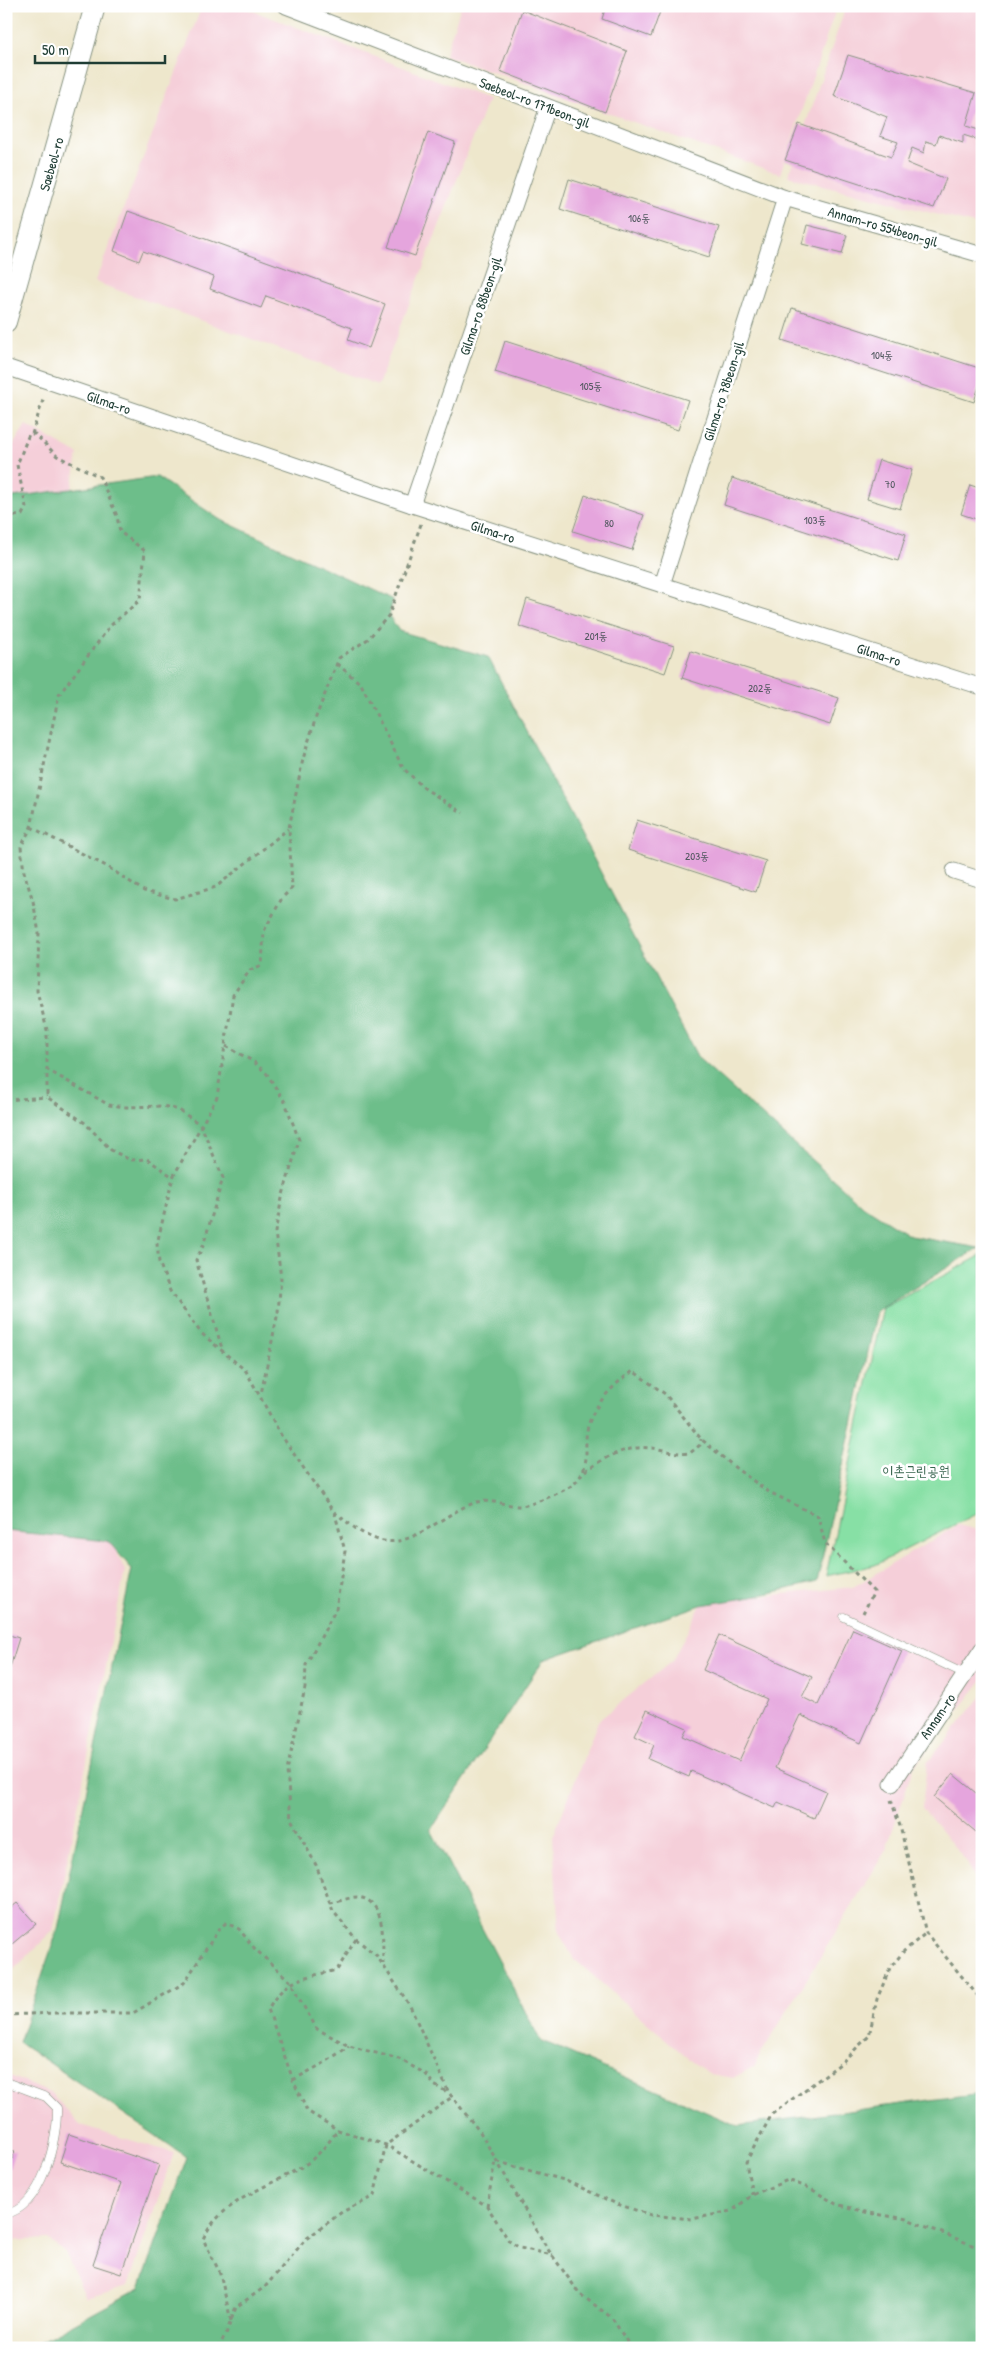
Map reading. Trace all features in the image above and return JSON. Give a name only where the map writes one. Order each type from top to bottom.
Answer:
[{"type":"street","name":"Saebeol-ro","points":[[6,322],[95,6]]},
{"type":"street","name":"Saebeol-ro 171beon-gil","points":[[286,6],[785,198]]},
{"type":"street","name":"Gilma-ro 88beon-gil","points":[[419,507],[548,107]]},
{"type":"street","name":"Annam-ro 554beon-gil","points":[[785,198],[982,255]]},
{"type":"street","name":"Gilma-ro 78beon-gil","points":[[662,585],[785,198]]},
{"type":"street","name":"Gilma-ro","points":[[6,367],[419,507],[982,687]]},
{"type":"street","points":[[954,871],[982,880]]},
{"type":"street","name":"Annam-ro","points":[[892,1784],[982,1649]]},
{"type":"lane","points":[[844,1617],[965,1674]]},
{"type":"lane","points":[[6,2082],[46,2097],[57,2108],[58,2128],[40,2185],[28,2200],[13,2213],[6,2214]]},
{"type":"path","points":[[6,517],[22,515],[26,507],[17,465],[29,434],[32,434],[49,382]]},
{"type":"path","points":[[32,434],[35,434],[57,456],[100,478],[118,516],[120,532],[145,551],[140,600],[110,626],[59,695],[31,827],[21,847],[24,872],[33,901],[39,933],[37,990],[47,1030],[47,1097]]},
{"type":"path","points":[[419,507],[389,616],[368,639],[339,658],[316,717],[303,759],[288,828],[292,888],[282,898],[264,931],[262,965],[250,970],[233,995],[217,1097],[173,1177],[157,1244],[160,1262],[170,1291],[201,1333],[246,1371],[281,1435],[332,1511],[346,1551],[336,1609],[306,1665],[305,1688],[287,1770],[291,1819],[316,1864],[333,1911],[356,1939],[377,1956],[410,2006],[449,2093],[480,2132],[495,2161],[547,2248],[580,2294],[612,2318],[631,2348]]},
{"type":"path","points":[[337,664],[361,684],[403,768],[424,788],[463,813]]},
{"type":"path","points":[[31,827],[106,866],[144,891],[175,900],[216,887],[288,828]]},
{"type":"path","points":[[225,1046],[254,1062],[266,1074],[288,1109],[298,1140],[275,1232],[282,1278],[278,1312],[260,1395]]},
{"type":"path","points":[[46,1068],[109,1105],[126,1107],[163,1106],[179,1110],[200,1125],[223,1178],[203,1246],[196,1260],[223,1352]]},
{"type":"path","points":[[6,1100],[47,1097],[85,1123],[112,1150],[130,1160],[146,1159],[173,1177]]},
{"type":"path","points":[[584,1472],[588,1426],[607,1392],[633,1371],[665,1394],[701,1439],[738,1470],[769,1492],[818,1516],[826,1543],[874,1592],[857,1624]]},
{"type":"path","points":[[332,1511],[373,1539],[398,1541],[412,1536],[447,1516],[479,1502],[520,1506],[556,1494],[573,1485],[584,1472],[616,1452],[628,1449],[651,1448],[690,1453],[700,1445],[701,1439]]},
{"type":"path","points":[[892,1784],[891,1799],[900,1826],[926,1933],[982,2001]]},
{"type":"path","points":[[330,1903],[357,1897],[372,1903],[381,1915],[383,1965]]},
{"type":"path","points":[[6,2015],[53,2013],[133,2014],[184,1984],[219,1929],[226,1923],[239,1929],[255,1949],[291,1982],[317,2029],[349,2046],[399,2059],[426,2074],[434,2085],[449,2093]]},
{"type":"path","points":[[752,2195],[746,2162],[772,2114],[840,2064],[869,2036],[877,1999],[890,1968],[904,1951],[926,1933]]},
{"type":"path","points":[[356,1939],[337,1970],[291,1982],[275,1996],[268,2009],[293,2080],[307,2111],[338,2130],[386,2145],[487,2206],[509,2241],[520,2248],[553,2255]]},
{"type":"path","points":[[293,2080],[324,2063],[349,2046]]},
{"type":"path","points":[[218,2348],[236,2306],[266,2287],[306,2239],[342,2212],[374,2196],[386,2145],[452,2097]]},
{"type":"path","points":[[231,2321],[220,2273],[203,2239],[210,2224],[226,2210],[267,2185],[304,2166],[317,2156],[338,2130]]},
{"type":"path","points":[[495,2161],[564,2180],[617,2204],[659,2216],[692,2220],[732,2211],[752,2195],[788,2180],[811,2189],[836,2204],[869,2214],[907,2219],[982,2249]]},
{"type":"path","points":[[487,2206],[495,2161]]},
{"type":"shaded area","points":[[202,6],[240,6],[488,99],[378,385],[95,282]]},
{"type":"shaded area","points":[[461,6],[837,6],[780,174],[445,55]]},
{"type":"shaded area","points":[[846,6],[982,6],[982,226],[788,176]]},
{"type":"shaded area","points":[[26,425],[78,454],[45,645],[6,668],[6,456]]},
{"type":"shaded area","points":[[6,1297],[125,1571],[53,1931],[6,1977]]},
{"type":"shaded area","points":[[958,1525],[982,1531],[982,1681],[913,1768],[886,1850],[753,2067],[733,2078],[710,2074],[692,2062],[574,1959],[559,1933],[553,1837],[598,1721],[672,1661],[701,1605],[752,1597],[853,1587]]},
{"type":"shaded area","points":[[982,1696],[982,1891],[966,1861],[922,1808],[927,1763]]},
{"type":"shaded area","points":[[6,2074],[52,2094],[80,2125],[174,2153],[128,2286],[86,2298],[65,2252],[48,2239],[6,2241]]},
{"type":"green space","points":[[157,477],[219,519],[393,600],[389,616],[399,631],[488,657],[698,1058],[863,1206],[910,1236],[979,1248],[877,1311],[817,1582],[752,1597],[701,1605],[543,1660],[431,1830],[540,2040],[738,2126],[982,2093],[982,2348],[29,2348],[140,2288],[187,2157],[19,2042],[58,1929],[132,1569],[108,1541],[6,1531],[6,498]]},
{"type":"green space","name":"이촌근린공원","points":[[982,1255],[982,1511],[875,1565],[826,1576],[883,1308]]},
{"type":"building","points":[[606,6],[662,6],[651,37],[602,19]]},
{"type":"building","points":[[522,10],[627,51],[605,112],[500,71]]},
{"type":"building","points":[[848,55],[976,93],[966,126],[982,131],[982,141],[963,135],[963,143],[939,135],[936,144],[926,141],[924,153],[912,148],[907,163],[946,179],[934,208],[785,160],[799,124],[891,157],[898,142],[880,136],[887,117],[834,96]]},
{"type":"building","points":[[428,132],[455,142],[415,256],[388,247]]},
{"type":"building","points":[[569,179],[719,227],[709,257],[560,209]]},
{"type":"building","points":[[128,211],[385,304],[369,348],[348,340],[352,328],[266,296],[261,308],[210,289],[214,277],[143,251],[139,261],[114,251]]},
{"type":"building","points":[[807,225],[847,235],[842,254],[802,244]]},
{"type":"building","points":[[792,308],[982,369],[982,377],[974,402],[782,340]]},
{"type":"building","points":[[505,341],[688,400],[678,430],[495,372]]},
{"type":"building","points":[[879,460],[912,470],[900,509],[867,499]]},
{"type":"building","points":[[732,478],[906,534],[898,561],[724,505]]},
{"type":"building","points":[[970,485],[982,489],[982,521],[961,514]]},
{"type":"building","points":[[585,495],[644,515],[632,550],[573,531]]},
{"type":"building","points":[[527,599],[674,646],[665,673],[519,626]]},
{"type":"building","points":[[691,651],[839,698],[830,725],[682,678]]},
{"type":"building","points":[[637,820],[766,861],[756,892],[628,850]]},
{"type":"building","points":[[853,1629],[902,1651],[861,1743],[800,1715],[775,1768],[826,1791],[814,1818],[778,1802],[775,1808],[691,1771],[689,1777],[648,1759],[654,1745],[635,1736],[647,1710],[687,1728],[683,1736],[739,1761],[767,1699],[703,1670],[719,1635],[812,1677],[802,1697],[818,1705]]},
{"type":"building","points":[[6,1634],[19,1638],[7,1677],[6,1677]]},
{"type":"building","points":[[953,1774],[982,1798],[982,1837],[934,1797]]},
{"type":"building","points":[[17,1903],[36,1924],[6,1949],[6,1912]]},
{"type":"building","points":[[69,2134],[159,2165],[121,2274],[93,2265],[121,2183],[60,2162]]},
{"type":"building","points":[[6,2149],[15,2151],[9,2169],[6,2168]]}]
